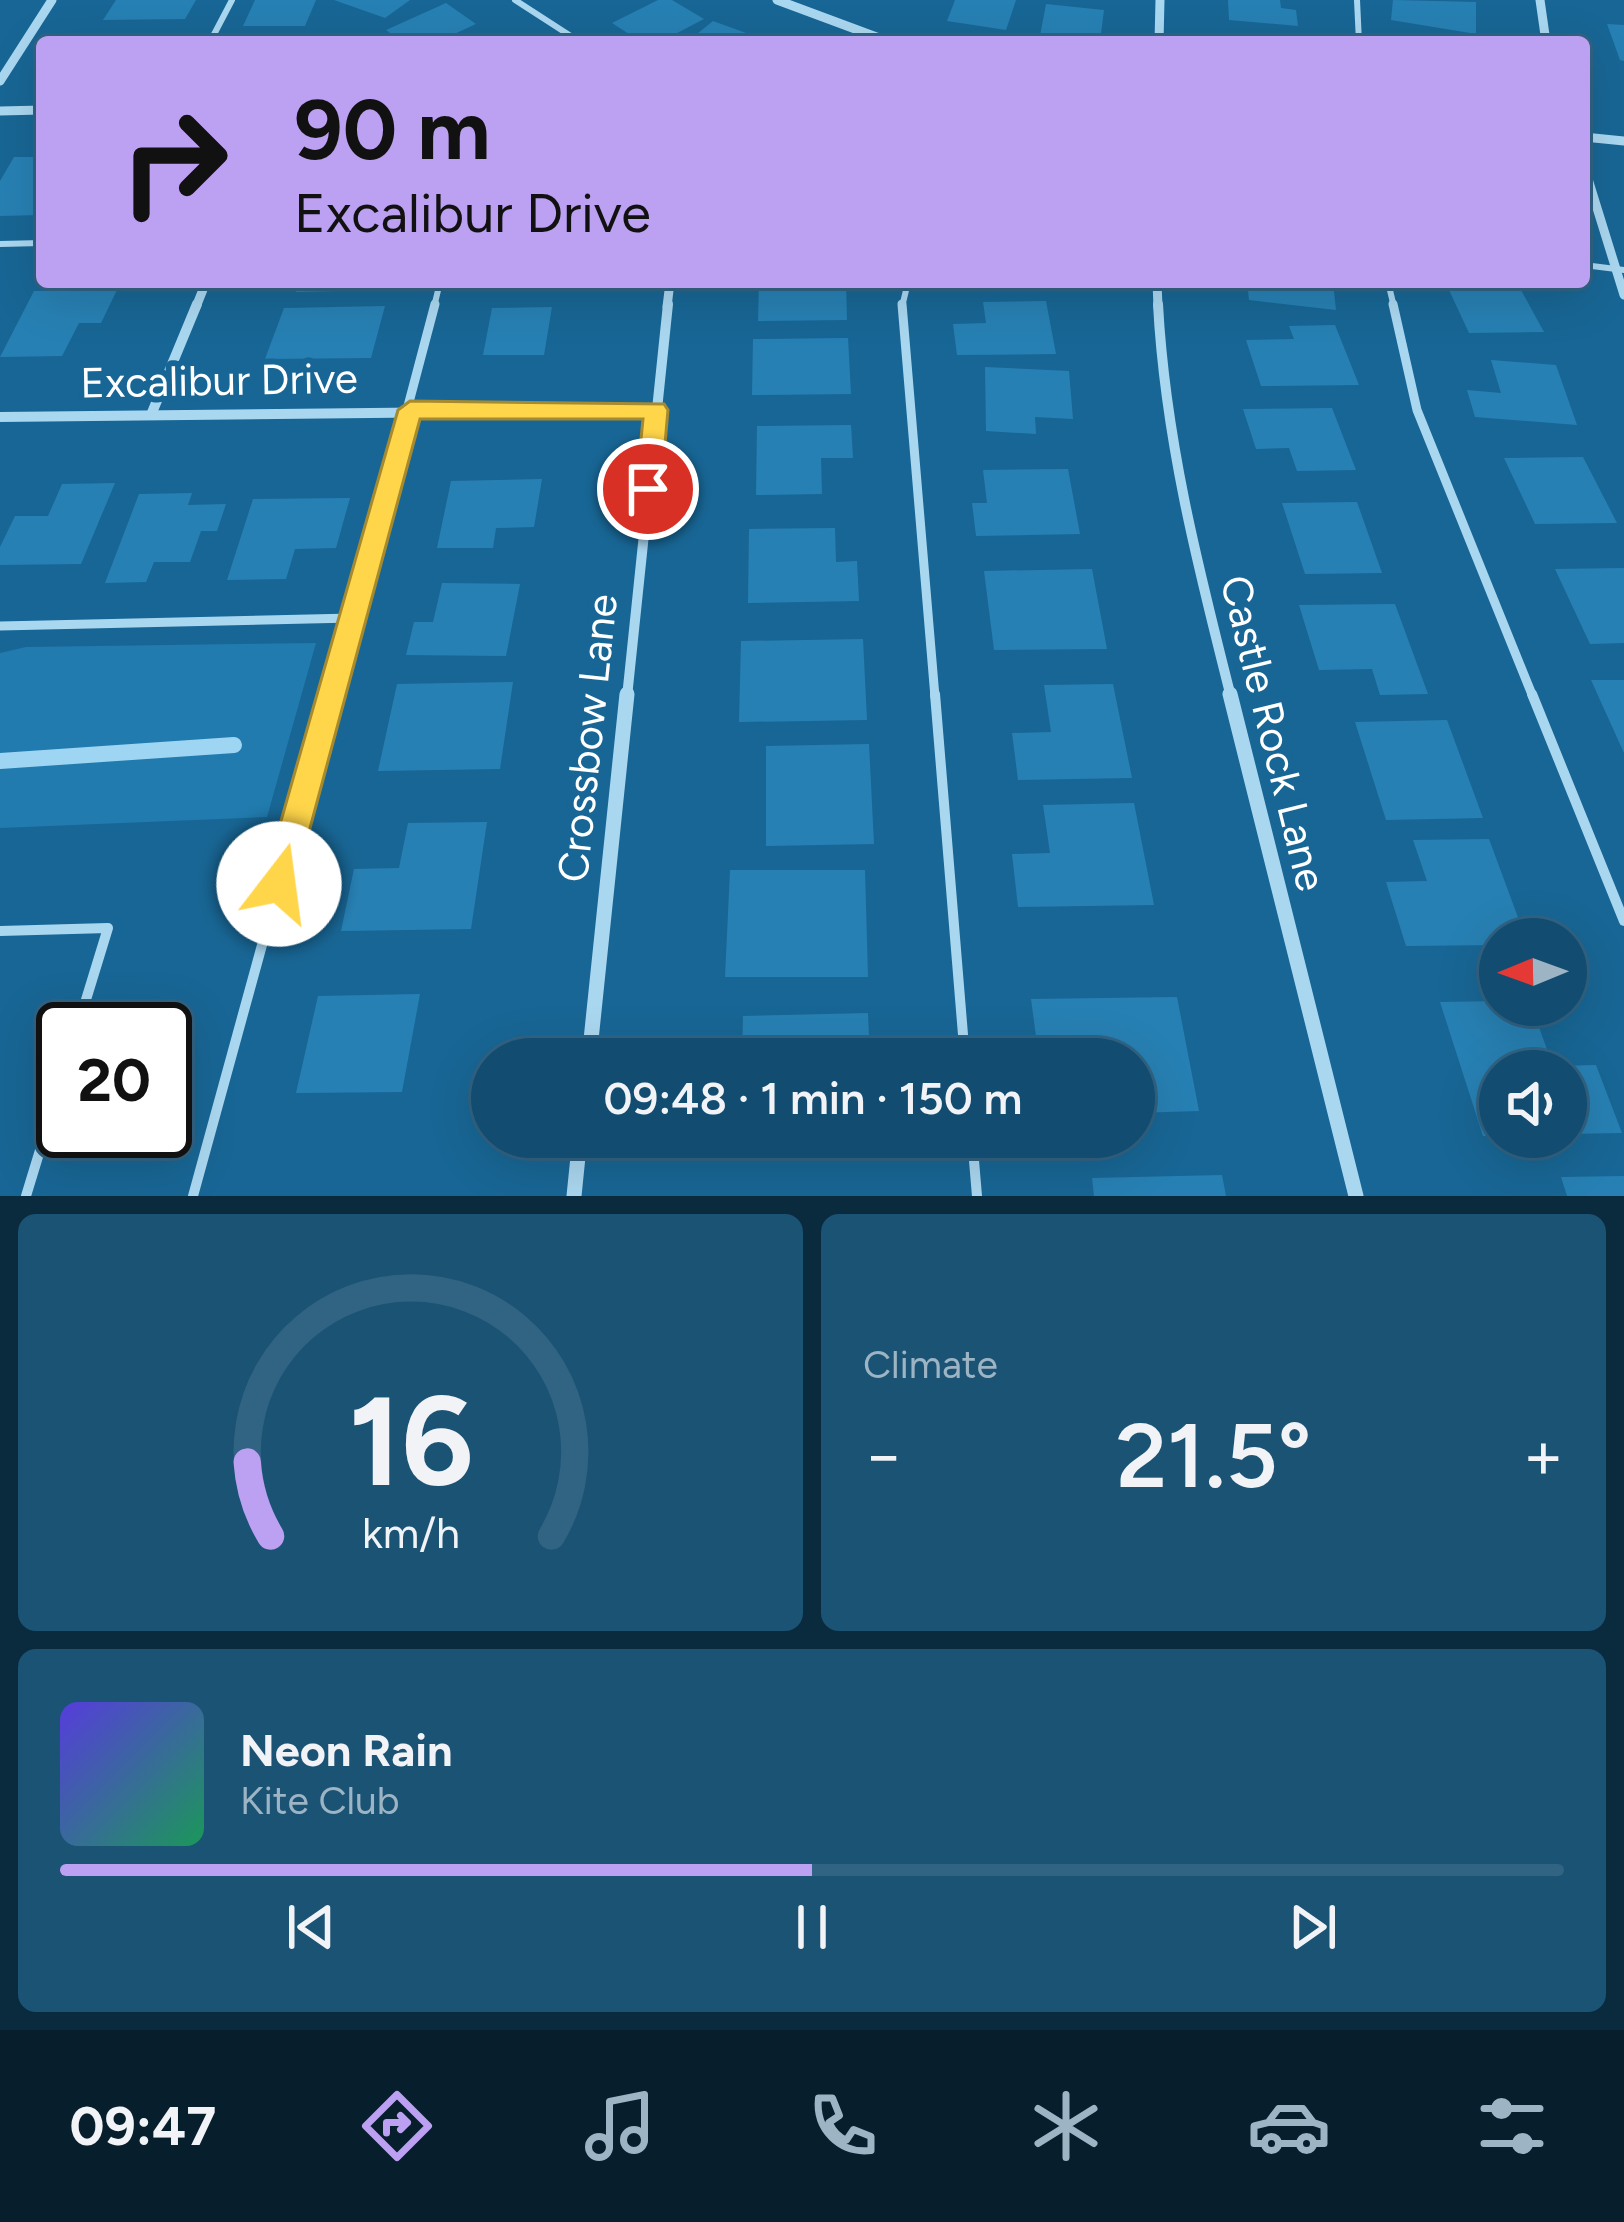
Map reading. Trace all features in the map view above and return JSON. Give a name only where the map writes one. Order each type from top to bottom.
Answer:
[{"type":"street","points":[[0,81],[52,0]]},
{"type":"street","points":[[777,0],[870,36]]},
{"type":"street","points":[[1159,36],[1160,0]]},
{"type":"street","points":[[1540,0],[1545,36]]},
{"type":"street","points":[[844,36],[850,30]]},
{"type":"street","points":[[0,111],[36,110]]},
{"type":"street","points":[[1590,138],[1624,141]]},
{"type":"street","points":[[1590,183],[1620,269],[1624,295]]},
{"type":"street","points":[[151,415],[204,288]]},
{"type":"street","name":"Crossbow Lane","points":[[591,1038],[669,288]]},
{"type":"street","name":"Castle Rock Lane","points":[[1157,288],[1162,382],[1190,535],[1356,1196]]},
{"type":"street","name":"Excalibur Drive","points":[[0,417],[656,410]]},
{"type":"street","points":[[574,1196],[578,1158]]},
{"type":"lane","points":[[213,36],[232,0]]},
{"type":"lane","points":[[515,0],[571,36]]},
{"type":"lane","points":[[1357,0],[1359,36]]},
{"type":"lane","points":[[0,244],[36,243]]},
{"type":"lane","points":[[1590,266],[1620,269]]},
{"type":"lane","points":[[193,1196],[410,410],[439,288]]},
{"type":"lane","points":[[906,288],[902,302],[963,1038]]},
{"type":"lane","points":[[1389,288],[1417,410],[1624,921]]},
{"type":"lane","points":[[0,626],[352,618]]},
{"type":"lane","points":[[0,931],[108,928],[85,1002]]},
{"type":"lane","points":[[26,1196],[38,1158]]},
{"type":"lane","points":[[974,1158],[977,1196]]},
{"type":"shaded area","points":[[316,643],[267,817],[0,828],[0,653],[26,647]]},
{"type":"building","points":[[116,0],[196,0],[185,19],[103,20]]},
{"type":"building","points":[[255,0],[316,0],[305,26],[243,26]]},
{"type":"building","points":[[334,0],[410,0],[385,18]]},
{"type":"building","points":[[658,0],[672,0],[704,19],[671,36],[632,36],[612,23]]},
{"type":"building","points":[[955,0],[1016,0],[1006,30],[947,21]]},
{"type":"building","points":[[1228,0],[1280,0],[1281,8],[1296,10],[1298,26],[1229,20]]},
{"type":"building","points":[[1393,0],[1476,2],[1476,34],[1391,20]]},
{"type":"building","points":[[446,3],[476,24],[450,36],[394,36],[386,30]]},
{"type":"building","points":[[1046,4],[1104,10],[1101,36],[1040,36]]},
{"type":"building","points":[[713,21],[754,36],[694,36]]},
{"type":"building","points":[[1607,24],[1624,25],[1624,61],[1620,60]]},
{"type":"building","points":[[14,157],[36,157],[36,215],[0,216],[0,181]]},
{"type":"building","points":[[297,288],[383,288],[382,290],[296,292]]},
{"type":"building","points":[[759,288],[846,288],[847,320],[758,321]]},
{"type":"building","points":[[1248,288],[1334,288],[1336,310],[1249,300]]},
{"type":"building","points":[[117,290],[101,323],[79,323],[62,356],[0,357],[34,291]]},
{"type":"building","points":[[1449,290],[1521,290],[1544,332],[1469,333]]},
{"type":"building","points":[[1046,301],[1056,354],[957,355],[953,324],[986,323],[983,302]]},
{"type":"building","points":[[385,306],[371,358],[265,359],[284,308]]},
{"type":"building","points":[[552,307],[544,355],[483,355],[492,308]]},
{"type":"building","points":[[1335,325],[1359,385],[1261,386],[1246,340],[1294,339],[1289,326]]},
{"type":"building","points":[[848,338],[851,394],[752,395],[753,339]]},
{"type":"building","points":[[1491,360],[1556,365],[1577,425],[1475,417],[1467,390],[1501,393]]},
{"type":"building","points":[[985,367],[1069,371],[1073,419],[1035,417],[1036,434],[986,431]]},
{"type":"building","points":[[1332,408],[1356,470],[1297,471],[1289,448],[1256,449],[1243,409]]},
{"type":"building","points":[[851,425],[853,458],[821,458],[822,494],[756,495],[757,426]]},
{"type":"building","points":[[1583,457],[1617,523],[1535,524],[1504,458]]},
{"type":"building","points":[[1068,469],[1080,534],[976,536],[972,503],[987,503],[983,470]]},
{"type":"building","points":[[542,479],[534,527],[496,528],[493,548],[437,548],[451,481]]},
{"type":"building","points":[[115,483],[81,564],[0,565],[0,547],[15,516],[48,516],[62,484]]},
{"type":"building","points":[[192,493],[188,505],[226,504],[217,531],[201,531],[190,562],[154,562],[146,582],[105,583],[139,494]]},
{"type":"building","points":[[350,498],[336,548],[295,549],[286,579],[227,580],[253,499]]},
{"type":"building","points":[[1357,502],[1382,573],[1305,574],[1282,503]]},
{"type":"building","points":[[835,528],[836,562],[857,561],[859,601],[748,603],[749,529]]},
{"type":"building","points":[[1624,568],[1624,643],[1590,644],[1555,569]]},
{"type":"building","points":[[1092,569],[1107,649],[994,650],[984,571]]},
{"type":"building","points":[[442,583],[520,584],[506,656],[406,655],[414,622],[433,622]]},
{"type":"building","points":[[1395,604],[1428,694],[1380,695],[1372,669],[1319,670],[1299,605]]},
{"type":"building","points":[[863,639],[867,720],[739,722],[741,641]]},
{"type":"building","points":[[1591,680],[1624,680],[1624,753]]},
{"type":"building","points":[[513,682],[500,769],[378,771],[397,684]]},
{"type":"building","points":[[1113,684],[1132,778],[1018,780],[1012,733],[1051,732],[1044,685]]},
{"type":"building","points":[[1447,720],[1483,818],[1386,820],[1355,722]]},
{"type":"building","points":[[869,744],[874,844],[766,846],[766,746]]},
{"type":"building","points":[[1134,803],[1154,905],[1018,907],[1012,854],[1050,853],[1043,805]]},
{"type":"building","points":[[487,822],[471,929],[341,931],[354,869],[399,868],[408,823]]},
{"type":"building","points":[[1489,839],[1518,918],[1479,918],[1479,945],[1406,946],[1386,882],[1427,881],[1413,840]]},
{"type":"building","points":[[730,870],[865,870],[868,977],[725,977]]},
{"type":"building","points":[[420,994],[402,1092],[296,1093],[318,996]]},
{"type":"building","points":[[1177,997],[1199,1111],[1155,1112],[1155,1038],[1036,1038],[1031,999]]},
{"type":"building","points":[[1479,1001],[1479,1026],[1539,1026],[1547,1050],[1479,1050],[1479,1124],[1440,1002]]},
{"type":"building","points":[[868,1013],[869,1038],[742,1038],[743,1016]]},
{"type":"building","points":[[1587,1065],[1596,1065],[1622,1133],[1587,1134]]},
{"type":"building","points":[[1222,1175],[1226,1196],[1094,1196],[1092,1178]]},
{"type":"building","points":[[1624,1176],[1624,1196],[1567,1196],[1561,1177]]},
{"type":"waterway","points":[[0,761],[234,745]]},
{"type":"route","points":[[279,884],[410,410],[656,410],[648,489]]}]
